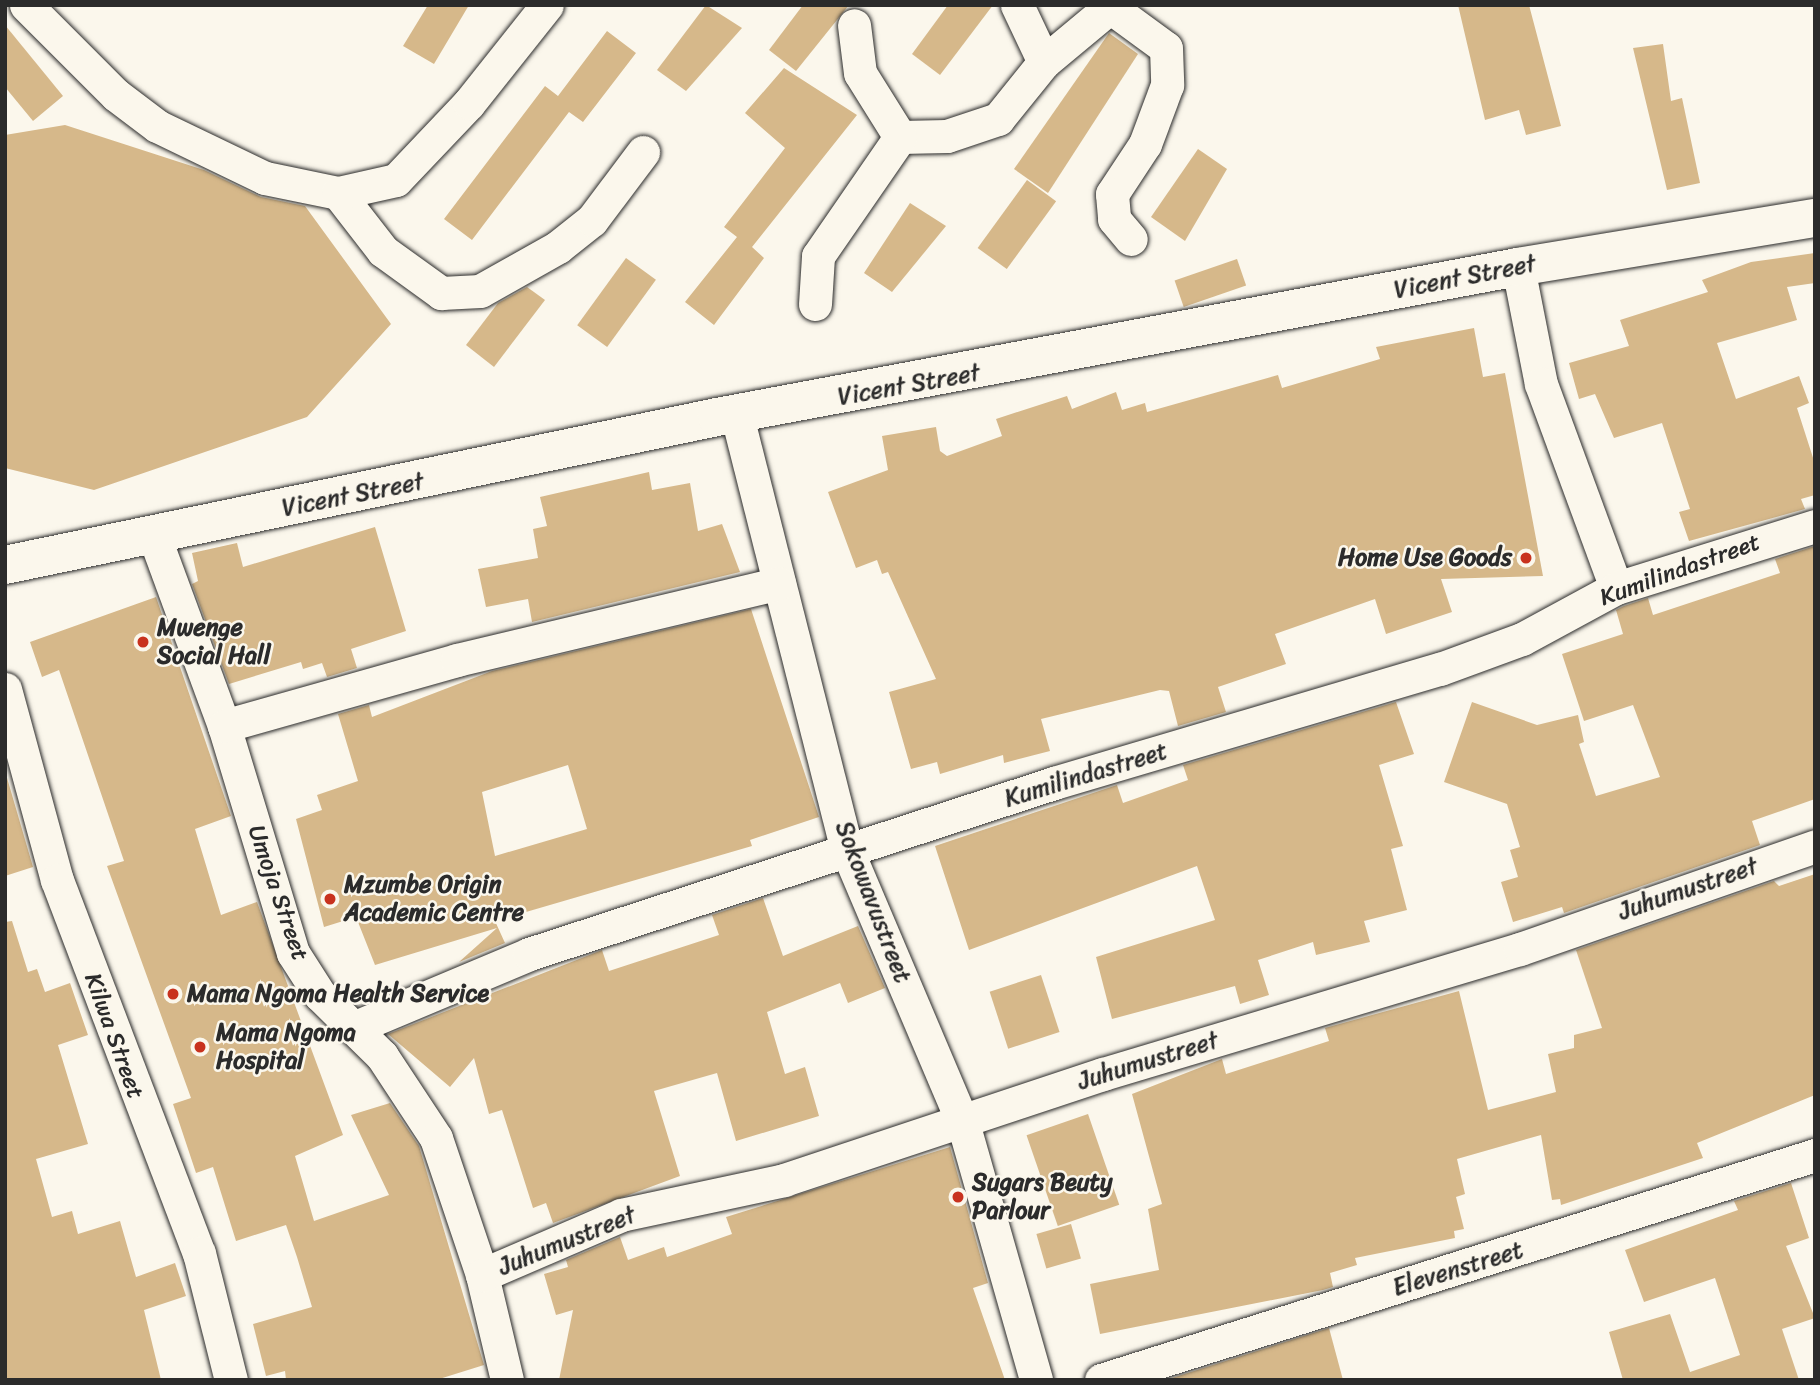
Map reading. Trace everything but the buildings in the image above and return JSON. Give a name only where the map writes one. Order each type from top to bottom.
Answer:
[{"type":"street","points":[[26,5],[116,95],[157,126],[265,178],[338,193],[396,180],[469,103],[547,5]]},
{"type":"street","points":[[1017,5],[1044,62]]},
{"type":"street","points":[[900,138],[947,136],[998,119],[1044,62],[1110,7],[1166,48],[1167,85],[1145,144],[1112,194],[1114,219],[1130,239]]},
{"type":"street","points":[[854,24],[860,73],[900,138]]},
{"type":"street","points":[[815,304],[818,256],[900,138]]},
{"type":"street","points":[[338,193],[409,275],[441,293],[480,291],[516,275],[592,220],[643,152]]},
{"type":"street","name":"Vicent Street","points":[[5,565],[737,416],[1518,267],[1815,218]]},
{"type":"street","points":[[1518,267],[1541,384],[1616,588]]},
{"type":"street","name":"Sokowavustreet","points":[[737,416],[847,850],[963,1124],[1036,1380]]},
{"type":"street","name":"Kumilindastreet","points":[[358,1026],[518,958],[847,850],[1440,669],[1522,639],[1616,588],[1815,526]]},
{"type":"street","name":"Umoja Street","points":[[153,533],[224,726],[293,953],[320,995],[358,1026],[436,1138],[482,1275],[507,1380]]},
{"type":"street","points":[[224,726],[457,660],[779,583]]},
{"type":"street","name":"Kilwa Street","points":[[5,689],[57,880],[198,1252],[232,1380]]},
{"type":"street","name":"Juhumustreet","points":[[482,1275],[621,1215],[784,1180],[963,1124],[1103,1074],[1520,949],[1815,846]]},
{"type":"street","name":"Elevenstreet","points":[[1101,1380],[1815,1155]]},
{"type":"place","name":"Home Use Goods","points":[[1526,558]]},
{"type":"place","name":"Mwenge Social Hall","points":[[143,642]]},
{"type":"place","name":"Mzumbe Origin Academic Centre","points":[[330,899]]},
{"type":"place","name":"Mama Ngoma Health Service","points":[[173,994]]},
{"type":"place","name":"Mama Ngoma Hospital","points":[[200,1047]]},
{"type":"place","name":"Sugars Beuty Parlour","points":[[958,1197]]}]
